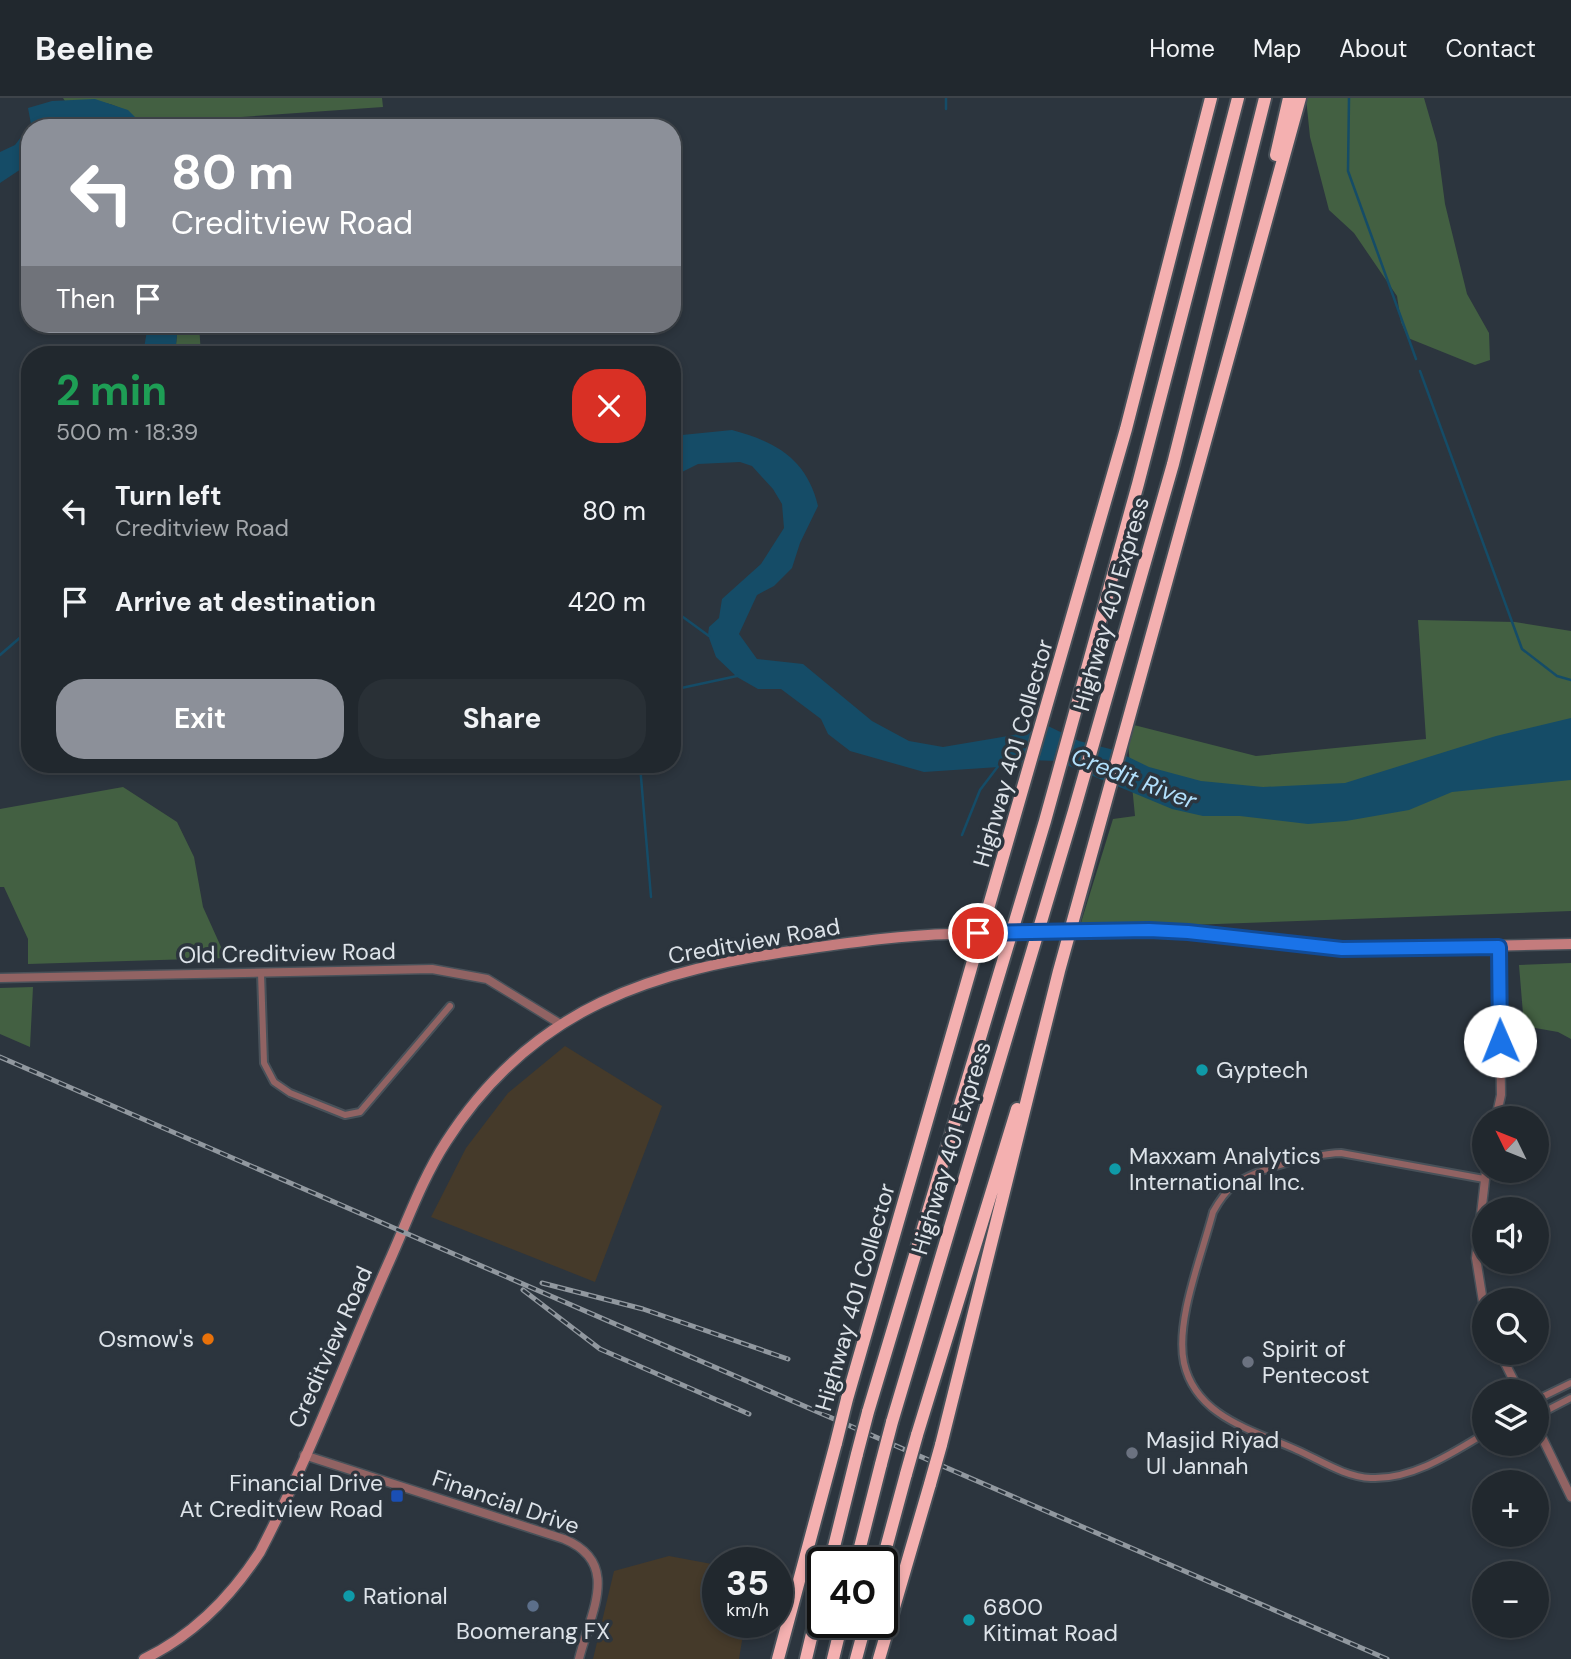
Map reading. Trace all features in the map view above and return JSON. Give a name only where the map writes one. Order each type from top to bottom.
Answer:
[{"type":"highway","name":"Highway 401 Collector","points":[[778,1659],[847,1399],[1021,802],[1126,429],[1211,98]]},
{"type":"highway","name":"Highway 401 Express","points":[[834,1547],[868,1412],[1049,804],[1138,485],[1238,98]]},
{"type":"highway","name":"Highway 401 Express","points":[[860,1547],[892,1422],[1074,811],[1173,464],[1265,98]]},
{"type":"highway","points":[[1252,264],[1289,98]]},
{"type":"highway","points":[[886,1547],[917,1436],[1100,829],[1252,264],[1300,98]]},
{"type":"highway","points":[[879,1659],[930,1484],[1059,971]]},
{"type":"highway","points":[[806,1659],[811,1638]]},
{"type":"highway","points":[[833,1659],[838,1638]]},
{"type":"highway","points":[[856,1659],[862,1638]]},
{"type":"main road","name":"Creditview Road","points":[[144,1659],[198,1625],[224,1601],[245,1576],[274,1524],[425,1180],[445,1144],[490,1086],[516,1060],[562,1025],[606,999],[681,970],[763,954],[872,940],[952,934],[1188,932],[1342,949],[1571,944]]},
{"type":"street","points":[[1499,947],[1501,1095],[1499,1106]]},
{"type":"street","name":"Old Creditview Road","points":[[0,978],[432,969],[463,972],[487,979],[511,991],[562,1025]]},
{"type":"street","points":[[261,973],[264,1063],[274,1082],[290,1093],[345,1115],[360,1112],[450,1006]]},
{"type":"street","points":[[1472,1173],[1341,1153],[1323,1154],[1241,1181],[1226,1193],[1213,1212],[1181,1344],[1191,1385],[1212,1409],[1229,1422],[1338,1470],[1370,1479],[1398,1476],[1448,1455],[1472,1441]]},
{"type":"street","points":[[1481,1288],[1476,1258],[1484,1183]]},
{"type":"street","points":[[1549,1394],[1571,1383]]},
{"type":"street","points":[[1549,1409],[1571,1398]]},
{"type":"street","points":[[1549,1452],[1571,1497]]},
{"type":"street","name":"Financial Drive","points":[[304,1455],[564,1539],[583,1548],[596,1564],[599,1578],[579,1659]]},
{"type":"shaded area","points":[[565,1046],[662,1106],[595,1282],[431,1217],[466,1148],[508,1093]]},
{"type":"shaded area","points":[[669,1556],[702,1562],[702,1638],[742,1638],[739,1659],[593,1659],[614,1571]]},
{"type":"green space","points":[[63,98],[382,98],[383,107],[212,119],[137,119],[110,104],[65,101]]},
{"type":"green space","points":[[1306,98],[1424,98],[1437,143],[1445,204],[1467,294],[1489,333],[1490,360],[1475,365],[1408,338],[1401,322],[1397,296],[1354,233],[1329,210],[1310,137]]},
{"type":"green space","points":[[177,333],[200,333],[200,346],[176,346]]},
{"type":"green space","points":[[1418,620],[1515,622],[1571,631],[1571,911],[1079,929],[1113,819],[1135,816],[1126,723],[1256,756],[1426,739]]},
{"type":"green space","points":[[123,787],[177,822],[194,857],[203,907],[226,958],[28,964],[28,939],[4,887],[0,887],[0,809]]},
{"type":"green space","points":[[1571,963],[1571,1039],[1558,1032],[1524,1026],[1519,965]]},
{"type":"green space","points":[[33,987],[30,1047],[0,1034],[0,988]]},
{"type":"water","points":[[95,99],[128,110],[137,119],[30,119],[28,108],[52,101]]},
{"type":"water","points":[[21,137],[21,169],[0,183],[0,152],[15,145]]},
{"type":"water","points":[[147,333],[177,333],[176,346],[144,346]]},
{"type":"water","name":"Credit River","points":[[732,430],[763,440],[788,455],[798,465],[813,490],[818,506],[800,543],[792,568],[774,586],[757,595],[739,634],[757,659],[803,664],[872,721],[909,741],[943,747],[1014,735],[1030,726],[1048,726],[1079,741],[1114,750],[1149,767],[1201,781],[1263,787],[1345,783],[1496,736],[1571,718],[1571,780],[1452,792],[1409,810],[1346,821],[1308,824],[1240,816],[1203,816],[1172,809],[1057,761],[1029,760],[999,767],[924,772],[850,751],[828,734],[821,719],[781,689],[758,689],[737,677],[716,657],[708,635],[709,627],[719,618],[722,599],[761,564],[784,528],[782,504],[773,489],[752,466],[740,462],[698,464],[681,472],[681,435]]},
{"type":"waterway","points":[[946,98],[946,109]]},
{"type":"waterway","points":[[1349,98],[1348,171],[1416,359]]},
{"type":"waterway","points":[[1420,371],[1522,649],[1557,676],[1571,680]]},
{"type":"waterway","name":"Credit River","points":[[681,616],[709,636]]},
{"type":"waterway","points":[[0,655],[21,637]]},
{"type":"waterway","points":[[681,688],[737,676]]},
{"type":"waterway","points":[[962,835],[980,790],[999,765]]},
{"type":"waterway","points":[[641,773],[651,897]]},
{"type":"railway","points":[[0,1057],[1387,1659]]},
{"type":"railway","points":[[542,1283],[643,1309],[788,1359]]},
{"type":"railway","points":[[523,1290],[600,1349],[749,1414]]},
{"type":"place","name":"Gyptech","points":[[1202,1070]]},
{"type":"place","name":"Maxxam Analytics International Inc.","points":[[1115,1169]]},
{"type":"place","name":"Osmow's","points":[[208,1339]]},
{"type":"place","name":"Spirit of Pentecost","points":[[1248,1362]]},
{"type":"place","name":"Masjid Riyad Ul Jannah","points":[[1132,1453]]},
{"type":"place","name":"Financial Drive At Creditview Road","points":[[397,1496]]},
{"type":"place","name":"Rational","points":[[349,1596]]},
{"type":"place","name":"Boomerang FX","points":[[533,1606]]},
{"type":"place","name":"6800 Kitimat Road","points":[[969,1620]]},
{"type":"route","points":[[978,933],[1149,930],[1342,949],[1499,947],[1500,1041]]}]
